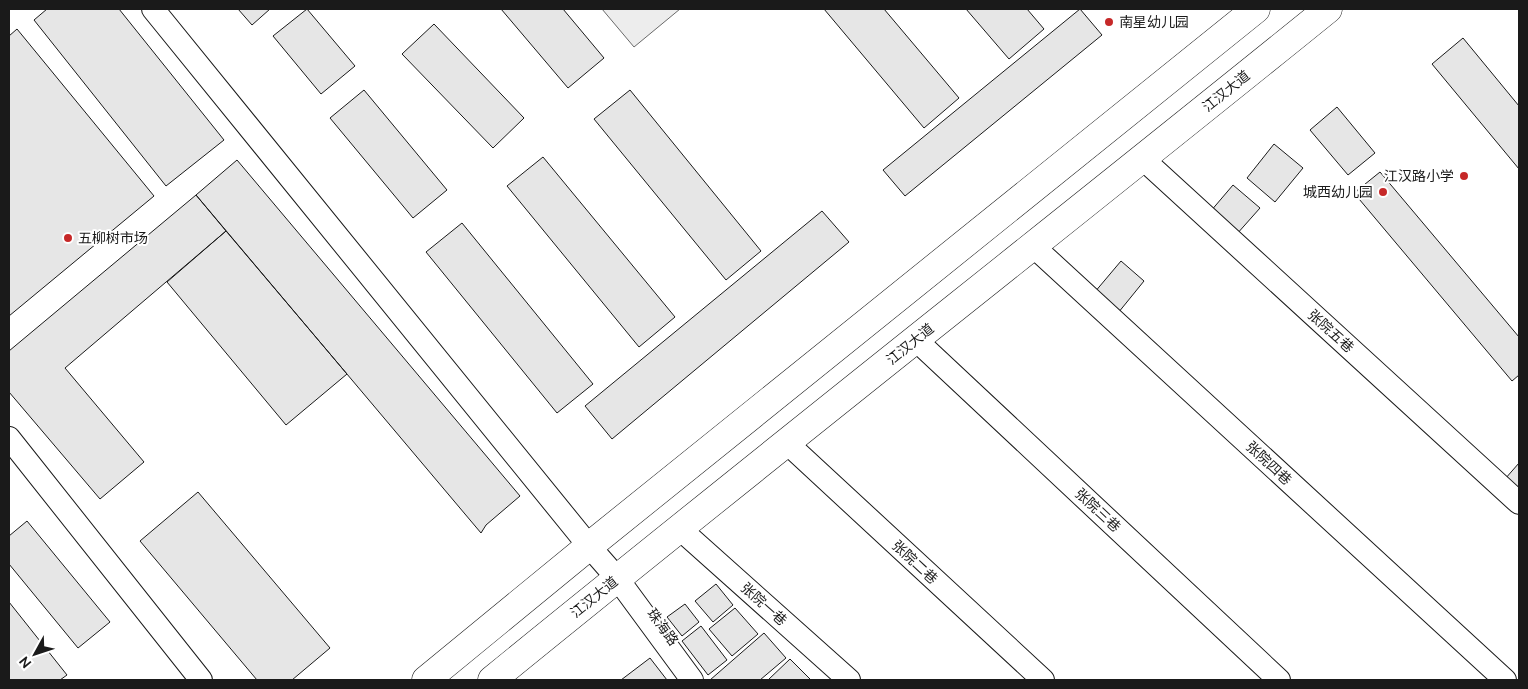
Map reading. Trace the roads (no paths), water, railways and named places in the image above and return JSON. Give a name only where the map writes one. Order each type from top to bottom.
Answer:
[{"type":"main road","points":[[426,680],[589,546],[1256,9]]},
{"type":"main road","name":"江汉大道","points":[[492,680],[1328,9]]},
{"type":"street","points":[[153,9],[589,546],[620,576]]},
{"type":"street","name":"张院五巷","points":[[1143,159],[1519,503]]},
{"type":"street","name":"张院四巷","points":[[1034,246],[1505,680]]},
{"type":"street","name":"张院三巷","points":[[916,340],[1279,680]]},
{"type":"street","points":[[9,438],[202,680]]},
{"type":"street","name":"张院二巷","points":[[783,446],[1031,680]]},
{"type":"street","name":"张院二巷","points":[[783,446],[1043,680]]},
{"type":"street","name":"张院一巷","points":[[676,531],[837,680]]},
{"type":"street","name":"张院一巷","points":[[676,531],[849,680]]},
{"type":"street","name":"珠海路","points":[[620,576],[692,680]]},
{"type":"street","name":"珠海路","points":[[620,576],[702,680]]},
{"type":"place","name":"南星幼儿园","points":[[1109,22]]},
{"type":"place","name":"江汉路小学","points":[[1464,176]]},
{"type":"place","name":"城西幼儿园","points":[[1383,192]]},
{"type":"place","name":"五柳树市场","points":[[68,238]]}]
